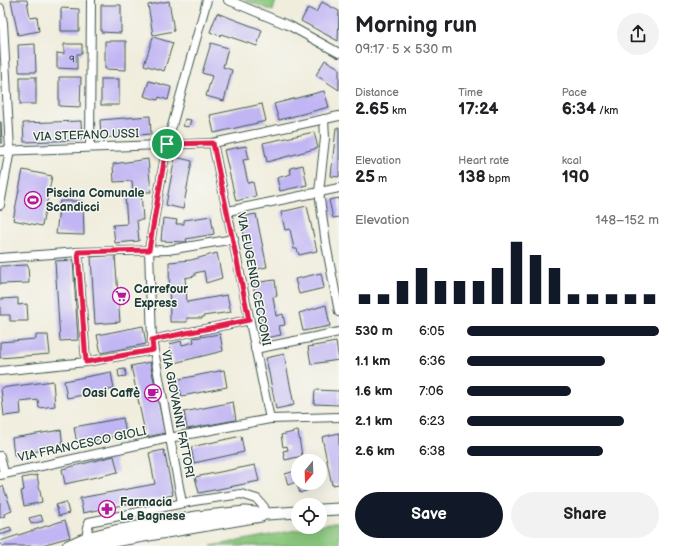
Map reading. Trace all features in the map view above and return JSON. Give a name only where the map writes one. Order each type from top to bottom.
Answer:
[{"type":"main road","points":[[327,510],[339,509]]},
{"type":"main road","points":[[68,546],[139,532],[197,517],[245,512],[267,514],[291,512]]},
{"type":"main road","points":[[85,542],[109,544],[139,532]]},
{"type":"street","points":[[90,147],[91,0]]},
{"type":"street","name":"VIA GIOVANNI FATTORI","points":[[182,503],[153,350],[149,250],[167,144],[207,0]]},
{"type":"street","points":[[228,0],[290,26],[339,52]]},
{"type":"street","points":[[0,8],[4,24],[4,108],[10,150],[0,205]]},
{"type":"street","name":"VIA STEFANO USSI","points":[[0,151],[213,143],[339,116]]},
{"type":"street","points":[[324,119],[325,138],[319,192],[326,244],[339,312]]},
{"type":"street","name":"VIA EUGENIO CECCONI","points":[[213,143],[270,419]]},
{"type":"street","points":[[228,211],[339,188]]},
{"type":"street","points":[[0,258],[78,252],[183,248],[234,239]]},
{"type":"street","points":[[78,252],[86,362]]},
{"type":"street","points":[[152,340],[249,320]]},
{"type":"street","points":[[255,349],[339,332]]},
{"type":"street","points":[[0,371],[86,362],[153,350]]},
{"type":"street","name":"VIA FRANCESCO GIOLI","points":[[2,474],[169,438],[270,419],[339,417]]},
{"type":"street","points":[[0,456],[2,474]]},
{"type":"street","points":[[85,542],[89,522],[182,503],[245,494],[261,502],[267,514]]},
{"type":"street","points":[[134,513],[139,532]]},
{"type":"green space","points":[[244,0],[276,0],[273,11]]},
{"type":"green space","points":[[339,522],[339,546],[211,546],[291,531],[291,534],[327,534],[327,524]]},
{"type":"building","points":[[11,0],[27,0],[30,18],[37,17],[39,31],[18,35]]},
{"type":"building","points":[[169,1],[174,31],[153,35],[148,5]]},
{"type":"building","points":[[322,2],[339,11],[338,41],[301,21],[308,8],[316,12]]},
{"type":"building","points":[[101,5],[121,5],[121,33],[101,32]]},
{"type":"building","points":[[61,8],[79,9],[79,31],[61,31]]},
{"type":"building","points":[[217,13],[262,30],[257,46],[221,34],[220,36],[210,32]]},
{"type":"building","points":[[153,37],[173,43],[164,71],[144,65]]},
{"type":"building","points":[[105,41],[126,41],[126,70],[105,69]]},
{"type":"building","points":[[211,43],[228,48],[223,67],[232,70],[224,101],[206,96],[212,76],[202,73]]},
{"type":"building","points":[[35,44],[36,72],[19,72],[18,45]]},
{"type":"building","points":[[64,44],[82,44],[82,54],[77,54],[77,69],[57,68],[57,53],[64,54]]},
{"type":"building","points":[[325,60],[339,68],[339,90],[316,75]]},
{"type":"building","points":[[20,77],[36,77],[36,104],[20,104]]},
{"type":"building","points":[[59,77],[81,77],[80,107],[59,106]]},
{"type":"building","points":[[101,79],[119,79],[119,105],[101,105]]},
{"type":"building","points":[[149,81],[171,87],[168,100],[159,97],[158,100],[144,96]]},
{"type":"building","points":[[324,91],[329,107],[279,120],[274,104]]},
{"type":"building","points":[[262,104],[266,121],[214,133],[210,115]]},
{"type":"building","points":[[150,116],[151,134],[101,138],[100,120]]},
{"type":"building","points":[[185,119],[191,120],[189,127],[183,126]]},
{"type":"building","points":[[81,121],[82,140],[24,142],[23,123]]},
{"type":"building","points":[[1,122],[2,143],[0,143]]},
{"type":"building","points":[[339,127],[339,177],[331,176],[336,128]]},
{"type":"building","points":[[314,132],[318,148],[267,162],[263,143]]},
{"type":"building","points":[[246,146],[249,159],[243,160],[248,183],[253,182],[256,196],[236,201],[224,150]]},
{"type":"building","points":[[175,157],[192,161],[183,209],[166,205]]},
{"type":"building","points":[[148,159],[151,192],[141,192],[143,220],[137,220],[139,241],[115,243],[113,225],[127,224],[125,194],[133,193],[132,181],[114,182],[113,164]]},
{"type":"building","points":[[303,165],[307,185],[280,191],[277,178],[291,174],[290,168]]},
{"type":"building","points":[[23,170],[52,176],[42,226],[13,220]]},
{"type":"building","points":[[339,198],[339,217],[333,218],[329,200]]},
{"type":"building","points":[[60,201],[83,201],[84,235],[56,234]]},
{"type":"building","points":[[307,206],[317,251],[299,255],[297,249],[294,249],[290,229],[285,230],[281,212]]},
{"type":"building","points":[[256,214],[267,267],[252,270],[240,217]]},
{"type":"building","points":[[211,216],[214,234],[186,239],[187,242],[161,241],[163,218],[177,220],[176,224],[184,224],[184,220]]},
{"type":"building","points":[[217,253],[222,278],[206,283],[204,271],[195,273],[195,276],[185,278],[187,302],[227,295],[231,312],[203,316],[203,318],[187,318],[187,322],[170,322],[169,262],[191,260]]},
{"type":"building","points":[[115,255],[120,322],[95,324],[91,257]]},
{"type":"building","points":[[73,260],[78,340],[60,341],[55,261]]},
{"type":"building","points":[[28,265],[29,283],[0,284],[0,266]]},
{"type":"building","points":[[321,273],[324,288],[299,294],[295,279]]},
{"type":"building","points":[[275,280],[277,296],[273,297],[276,316],[283,314],[285,325],[279,326],[281,335],[266,338],[260,313],[258,313],[253,283]]},
{"type":"building","points":[[18,298],[18,305],[27,304],[28,321],[10,321],[10,315],[0,315],[0,299]]},
{"type":"building","points":[[326,305],[330,326],[303,331],[299,313]]},
{"type":"building","points":[[143,326],[146,344],[101,353],[97,335]]},
{"type":"building","points":[[220,334],[223,351],[174,363],[170,344],[181,341],[182,345],[194,342],[193,338]]},
{"type":"building","points":[[36,335],[48,335],[50,354],[0,358],[0,342],[36,339]]},
{"type":"building","points":[[336,342],[339,360],[311,364],[308,347]]},
{"type":"building","points":[[284,354],[294,405],[276,409],[266,358]]},
{"type":"building","points":[[150,362],[165,433],[146,437],[131,366]]},
{"type":"building","points":[[125,369],[126,376],[119,377],[118,370]]},
{"type":"building","points":[[224,370],[227,387],[182,396],[180,390],[177,391],[175,380]]},
{"type":"building","points":[[111,372],[114,389],[67,398],[64,381]]},
{"type":"building","points":[[53,381],[55,406],[39,408],[38,400],[20,402],[21,414],[4,416],[1,388]]},
{"type":"building","points":[[315,390],[339,391],[339,405],[314,404]]},
{"type":"building","points":[[233,402],[236,420],[187,429],[184,412]]},
{"type":"building","points":[[123,418],[126,434],[77,444],[74,427]]},
{"type":"building","points":[[61,430],[63,447],[14,455],[12,438]]},
{"type":"building","points":[[298,431],[302,454],[291,454],[291,459],[285,460],[283,451],[288,450],[287,446],[283,447],[281,435]]},
{"type":"building","points":[[339,433],[339,484],[332,485],[327,454],[326,454],[322,437]]},
{"type":"building","points":[[241,436],[244,452],[194,463],[191,447]]},
{"type":"building","points":[[164,450],[173,495],[83,513],[80,498],[155,484],[149,453]]},
{"type":"building","points":[[114,456],[118,472],[65,484],[62,469]]},
{"type":"building","points":[[255,465],[259,481],[199,493],[195,477]]},
{"type":"building","points":[[291,472],[291,484],[288,485],[285,474]]},
{"type":"building","points":[[37,475],[42,502],[24,506],[21,491],[24,490],[22,478]]},
{"type":"building","points":[[3,486],[12,511],[4,514],[5,516],[0,518],[0,487]]},
{"type":"building","points":[[299,490],[308,490],[300,493]]},
{"type":"building","points":[[66,502],[69,513],[59,516],[56,505]]},
{"type":"building","points":[[41,515],[43,521],[31,524],[29,518]]},
{"type":"building","points":[[65,520],[70,537],[39,546],[2,546],[0,541]]},
{"type":"building","points":[[10,527],[12,531],[0,535],[0,530]]},
{"type":"place","name":"Piscina Comunale Scandicci","points":[[33,200]]},
{"type":"place","name":"Carrefour Express","points":[[121,296]]},
{"type":"place","name":"Oasi Caffè","points":[[153,393]]},
{"type":"place","name":"Farmacia Le Bagnese","points":[[107,509]]},
{"type":"route","points":[[213,143],[234,239],[249,320],[152,340],[153,350],[86,362],[78,252],[149,250],[167,144],[213,143]]}]
